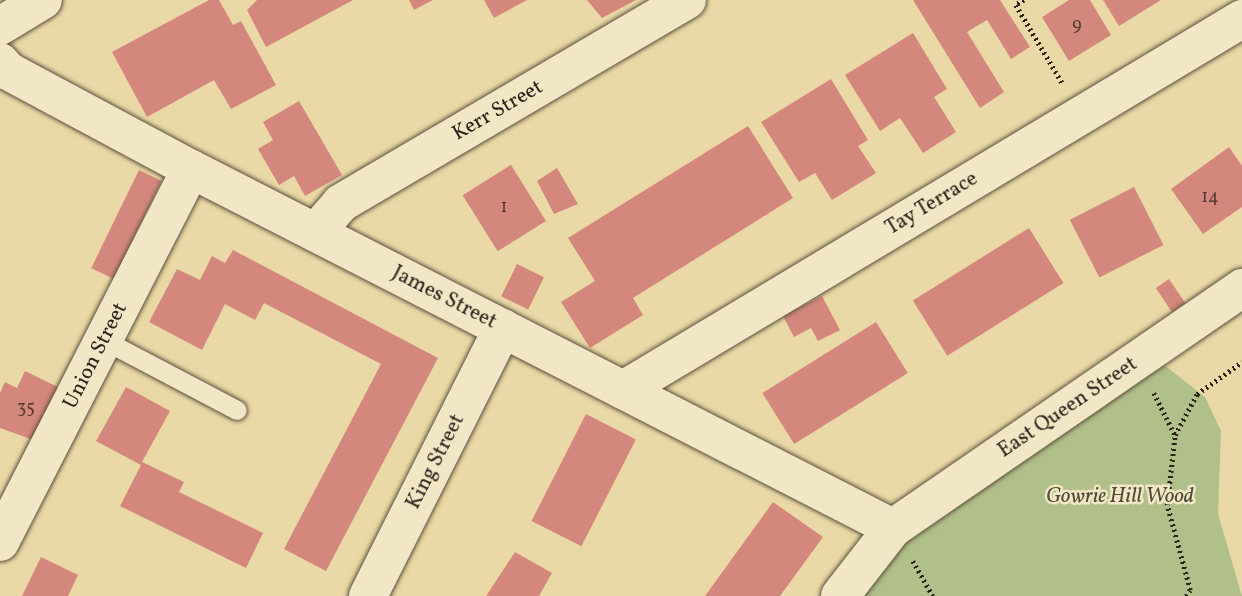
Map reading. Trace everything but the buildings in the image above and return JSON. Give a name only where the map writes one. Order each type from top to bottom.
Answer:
[{"type":"street","points":[[0,26],[43,0]]},
{"type":"street","name":"Kerr Street","points":[[316,232],[341,203],[687,0]]},
{"type":"street","name":"Tay Terrace","points":[[623,390],[1242,19]]},
{"type":"street","name":"James Street","points":[[0,62],[8,71],[191,169],[893,528]]},
{"type":"street","name":"Union Street","points":[[0,542],[191,169]]},
{"type":"street","name":"East Queen Street","points":[[840,596],[893,528],[1242,288]]},
{"type":"street","name":"King Street","points":[[368,596],[503,328]]},
{"type":"lane","points":[[104,340],[237,410]]},
{"type":"path","points":[[1024,0],[1016,5],[1082,115]]},
{"type":"path","points":[[1138,360],[1175,435]]},
{"type":"path","points":[[1186,596],[1190,590],[1167,505],[1175,435],[1197,394],[1242,362]]},
{"type":"path","points":[[914,562],[933,596]]},
{"type":"green space","name":"Gowrie Hill Wood","points":[[1149,353],[1205,397],[1221,431],[1218,514],[1242,596],[840,596],[893,528]]}]
